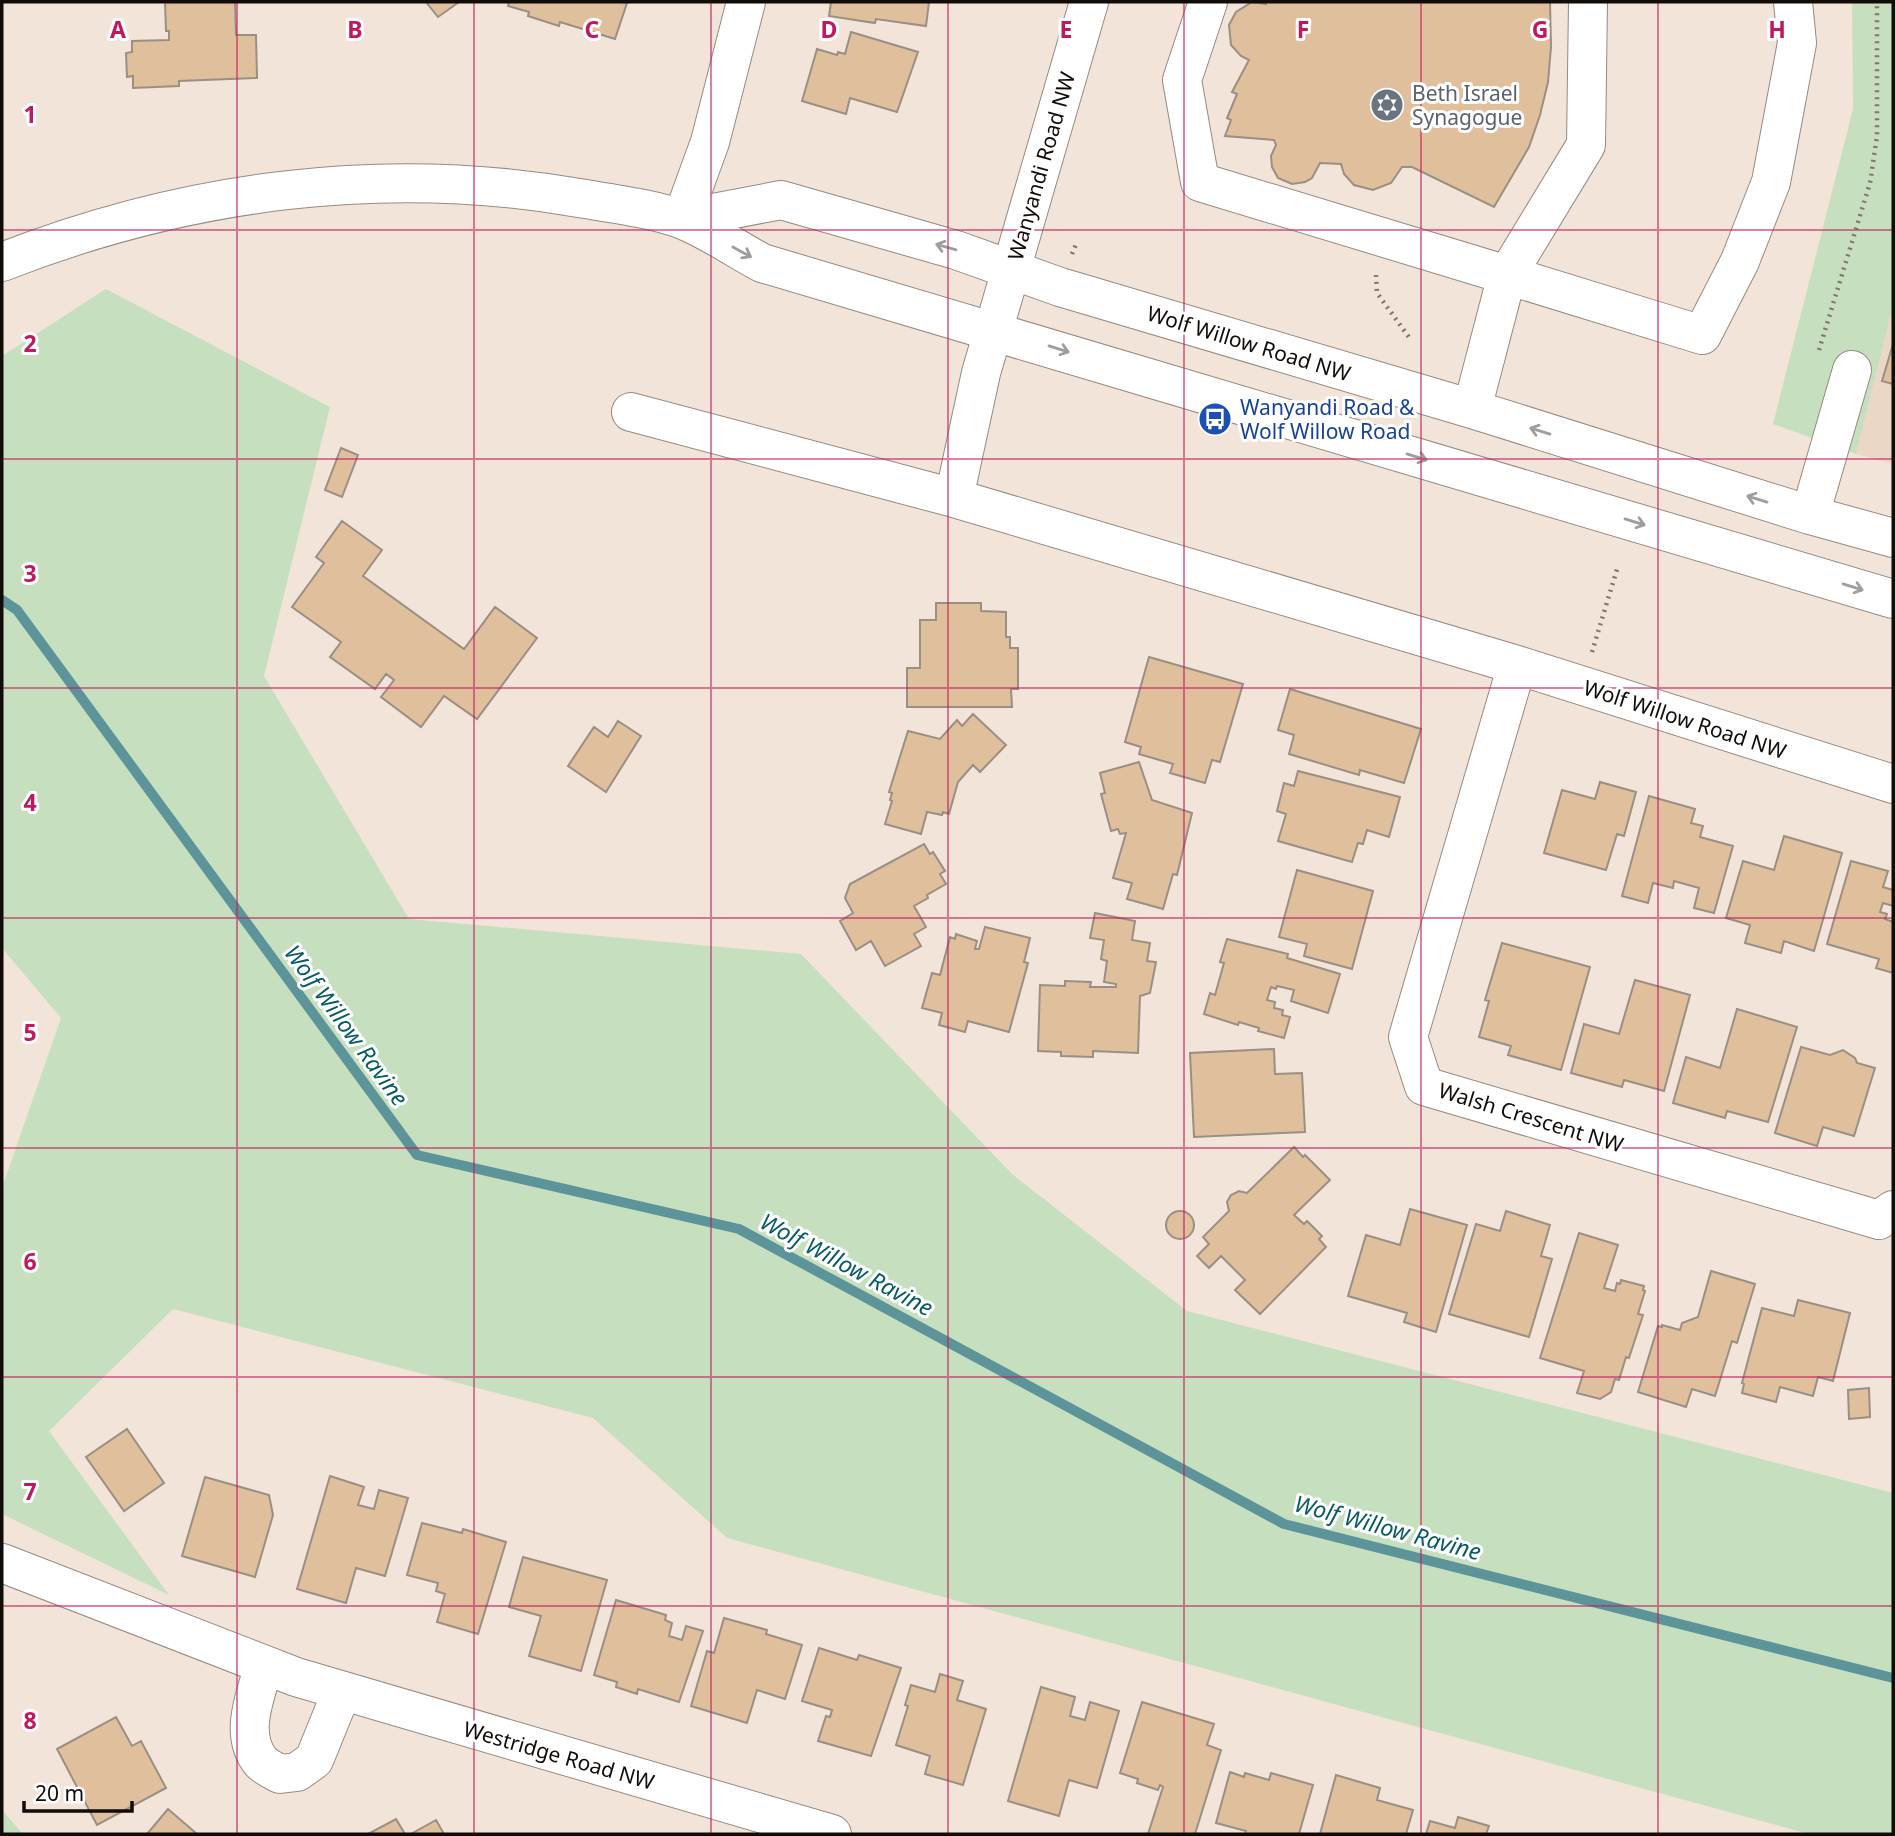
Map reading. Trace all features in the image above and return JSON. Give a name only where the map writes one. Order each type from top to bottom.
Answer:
[{"type":"street","points":[[682,219],[710,142],[746,2]]},
{"type":"street","name":"Wanyandi Road NW","points":[[993,330],[1089,2]]},
{"type":"street","points":[[1208,2],[1182,80],[1200,182],[1702,335],[1740,261],[1772,182],[1797,43],[1793,2]]},
{"type":"street","points":[[1472,409],[1507,275],[1586,145],[1588,2]]},
{"type":"street","name":"Wolf Willow Road NW","points":[[2,262],[55,241],[174,208],[281,190],[408,184],[481,186],[625,206],[682,219],[762,263],[1893,599]]},
{"type":"street","name":"Wolf Willow Road NW","points":[[682,219],[781,200],[956,250],[1060,287],[1893,538]]},
{"type":"street","points":[[954,498],[993,330]]},
{"type":"street","points":[[1810,515],[1852,370]]},
{"type":"street","name":"Wolf Willow Road NW","points":[[631,412],[954,498],[1517,665],[1893,784]]},
{"type":"street","name":"Walsh Crescent NW","points":[[1517,665],[1408,1037],[1424,1086],[1879,1220],[1893,1210]]},
{"type":"street","name":"Westridge Road NW","points":[[2,1563],[264,1665],[342,1691],[774,1826],[832,1834]]},
{"type":"street","points":[[264,1665],[251,1710],[250,1740],[262,1762],[280,1774],[297,1772],[314,1760],[342,1691]]},
{"type":"path","points":[[1816,362],[1870,183],[1877,136],[1878,2]]},
{"type":"path","points":[[1582,686],[1618,566]]},
{"type":"shaded area","points":[[1893,306],[1893,464],[1856,454]]},
{"type":"green space","points":[[1852,2],[1893,2],[1893,306],[1856,454],[1773,424],[1853,109]]},
{"type":"green space","points":[[106,289],[330,407],[264,676],[409,919],[801,954],[1012,1174],[1187,1311],[1893,1493],[1893,1834],[1809,1834],[727,1538],[593,1418],[173,1309],[49,1431],[169,1595],[2,1514],[2,1188],[61,1018],[2,948],[2,356]]},
{"type":"green space","points":[[2,1810],[23,1834],[2,1834]]},
{"type":"building","points":[[165,2],[235,2],[236,35],[256,35],[257,78],[179,81],[179,86],[133,88],[133,76],[127,77],[126,53],[132,52],[132,41],[169,40]]},
{"type":"building","points":[[426,2],[459,2],[438,17]]},
{"type":"building","points":[[509,2],[627,3],[615,39],[560,22],[559,26],[528,16],[529,12],[508,6]]},
{"type":"building","points":[[831,2],[929,2],[926,26],[876,19],[875,23],[829,16]]},
{"type":"building","name":"Beth Israel Synagogue","points":[[1252,2],[1550,2],[1551,47],[1548,82],[1540,115],[1529,147],[1494,207],[1412,167],[1402,167],[1391,183],[1373,190],[1354,185],[1344,174],[1341,164],[1320,163],[1312,178],[1292,184],[1278,178],[1272,167],[1271,156],[1276,145],[1274,140],[1225,136],[1231,120],[1227,118],[1237,94],[1232,92],[1249,60],[1231,45],[1229,25],[1236,12]]},
{"type":"building","points":[[851,32],[918,52],[897,112],[850,98],[846,114],[802,101],[817,49],[837,55],[838,52],[845,54]]},
{"type":"building","points":[[1893,344],[1893,384],[1882,381]]},
{"type":"building","points":[[341,448],[358,455],[342,497],[325,490]]},
{"type":"building","points":[[342,521],[382,550],[363,576],[464,649],[495,607],[537,638],[477,719],[444,696],[421,727],[381,697],[394,680],[386,674],[375,689],[330,657],[341,642],[292,607],[324,563],[316,557]]},
{"type":"building","points":[[936,603],[981,603],[981,611],[1006,612],[1006,637],[1010,637],[1010,648],[1018,648],[1018,689],[1011,689],[1012,707],[907,707],[907,668],[920,668],[920,620],[936,620]]},
{"type":"building","points":[[1149,657],[1243,684],[1220,762],[1212,760],[1205,783],[1170,773],[1173,764],[1139,754],[1141,747],[1125,742]]},
{"type":"building","points":[[1290,689],[1421,729],[1404,783],[1360,770],[1359,775],[1289,754],[1294,735],[1278,730]]},
{"type":"building","points":[[973,714],[1006,745],[980,772],[973,765],[958,782],[949,814],[927,812],[921,834],[885,824],[892,801],[892,793],[889,792],[908,731],[940,739],[957,720],[962,726]]},
{"type":"building","points":[[618,721],[641,736],[606,792],[568,766],[594,727],[608,737]]},
{"type":"building","points":[[1139,762],[1152,800],[1192,813],[1177,875],[1173,874],[1163,909],[1127,899],[1132,883],[1113,878],[1126,833],[1120,834],[1118,829],[1111,831],[1101,794],[1105,793],[1100,773]]},
{"type":"building","points":[[1298,771],[1400,797],[1389,837],[1367,830],[1363,844],[1358,843],[1352,862],[1278,841],[1286,814],[1277,811],[1284,783],[1294,786]]},
{"type":"building","points":[[1600,782],[1636,792],[1624,836],[1617,834],[1606,870],[1544,853],[1562,790],[1595,799]]},
{"type":"building","points":[[1649,796],[1695,809],[1691,823],[1703,826],[1700,837],[1733,846],[1714,913],[1694,908],[1699,888],[1674,881],[1673,888],[1653,883],[1648,903],[1622,896]]},
{"type":"building","points":[[1784,836],[1842,853],[1814,951],[1784,941],[1781,953],[1745,943],[1750,925],[1726,918],[1743,861],[1774,870]]},
{"type":"building","points":[[924,844],[930,854],[933,852],[945,871],[940,874],[946,884],[914,906],[926,927],[914,934],[921,946],[885,966],[871,941],[856,950],[840,921],[853,913],[845,898],[850,884]]},
{"type":"building","points":[[1851,861],[1888,871],[1883,887],[1893,890],[1893,906],[1883,903],[1880,912],[1887,914],[1885,919],[1893,922],[1893,973],[1876,968],[1879,959],[1827,944]]},
{"type":"building","points":[[1297,870],[1373,891],[1352,969],[1304,956],[1307,944],[1279,937]]},
{"type":"building","points":[[1095,913],[1135,921],[1132,940],[1150,943],[1147,961],[1156,962],[1150,993],[1140,996],[1138,1053],[1093,1051],[1093,1057],[1061,1056],[1061,1052],[1038,1051],[1040,985],[1065,986],[1065,981],[1091,982],[1090,987],[1116,987],[1116,984],[1104,982],[1107,961],[1101,959],[1104,940],[1090,938]]},
{"type":"building","points":[[985,927],[1030,938],[1024,962],[1028,963],[1009,1032],[968,1021],[965,1032],[939,1025],[942,1013],[922,1008],[932,973],[940,975],[950,937],[955,939],[956,934],[977,941],[975,949],[979,949]]},
{"type":"building","points":[[1227,939],[1288,954],[1287,958],[1340,974],[1328,1013],[1291,1001],[1294,990],[1277,986],[1276,989],[1271,987],[1267,1000],[1275,1002],[1274,1008],[1283,1010],[1282,1015],[1290,1017],[1284,1038],[1258,1031],[1259,1028],[1239,1022],[1238,1025],[1204,1014],[1210,993],[1215,995]]},
{"type":"building","points":[[1502,943],[1590,967],[1561,1070],[1508,1055],[1511,1046],[1479,1037],[1489,1001],[1485,1000]]},
{"type":"building","points":[[1635,980],[1690,995],[1664,1091],[1624,1080],[1622,1087],[1571,1073],[1584,1024],[1619,1034]]},
{"type":"building","points":[[1737,1009],[1797,1027],[1768,1122],[1727,1111],[1725,1118],[1673,1103],[1686,1057],[1720,1068]]},
{"type":"building","points":[[1801,1047],[1830,1055],[1843,1050],[1855,1058],[1857,1063],[1875,1068],[1854,1136],[1823,1127],[1817,1146],[1775,1133]]},
{"type":"building","points":[[1274,1049],[1275,1074],[1302,1073],[1305,1132],[1194,1137],[1190,1053]]},
{"type":"building","points":[[1294,1147],[1330,1180],[1294,1215],[1304,1224],[1307,1221],[1322,1236],[1319,1239],[1326,1247],[1260,1314],[1235,1290],[1245,1280],[1221,1256],[1209,1268],[1197,1256],[1209,1244],[1203,1237],[1229,1211],[1227,1202],[1231,1195],[1239,1191],[1247,1193]]},
{"type":"building","points":[[1410,1209],[1467,1225],[1436,1332],[1404,1322],[1407,1313],[1348,1296],[1366,1235],[1400,1245]]},
{"type":"building","points":[[1180,1211],[1190,1215],[1194,1225],[1190,1235],[1180,1239],[1170,1235],[1166,1225],[1170,1215]]},
{"type":"building","points":[[1506,1211],[1550,1225],[1541,1256],[1552,1259],[1529,1337],[1449,1314],[1476,1224],[1500,1231]]},
{"type":"building","points":[[1579,1233],[1618,1245],[1604,1288],[1615,1291],[1621,1280],[1644,1286],[1645,1291],[1638,1314],[1643,1315],[1629,1358],[1626,1357],[1619,1380],[1615,1379],[1611,1392],[1600,1399],[1577,1393],[1584,1371],[1540,1358]]},
{"type":"building","points":[[1711,1271],[1755,1284],[1737,1343],[1732,1341],[1715,1396],[1692,1389],[1686,1407],[1638,1392],[1658,1326],[1680,1330],[1682,1323],[1698,1317]]},
{"type":"building","points":[[1798,1300],[1850,1313],[1833,1381],[1818,1377],[1813,1396],[1780,1387],[1776,1402],[1742,1393],[1742,1383],[1762,1308],[1794,1316]]},
{"type":"building","points":[[1869,1388],[1870,1417],[1849,1419],[1848,1390]]},
{"type":"building","points":[[127,1429],[164,1483],[124,1511],[86,1457]]},
{"type":"building","points":[[330,1476],[364,1487],[358,1505],[374,1509],[379,1490],[408,1498],[385,1576],[356,1568],[346,1603],[297,1589]]},
{"type":"building","points":[[205,1477],[269,1495],[273,1515],[255,1577],[182,1556]]},
{"type":"building","points":[[422,1523],[462,1533],[463,1529],[506,1542],[478,1634],[437,1622],[445,1594],[436,1591],[438,1583],[407,1575]]},
{"type":"building","points":[[523,1557],[607,1580],[581,1671],[529,1656],[541,1616],[509,1607]]},
{"type":"building","points":[[616,1600],[666,1615],[665,1620],[672,1623],[669,1636],[682,1640],[686,1626],[703,1631],[679,1702],[638,1689],[637,1694],[616,1687],[617,1682],[594,1675]]},
{"type":"building","points":[[724,1618],[767,1630],[766,1634],[802,1645],[785,1699],[757,1690],[747,1723],[691,1706],[707,1651],[714,1653]]},
{"type":"building","points":[[819,1648],[857,1660],[859,1655],[901,1668],[871,1756],[818,1741],[826,1716],[830,1717],[832,1710],[802,1701]]},
{"type":"building","points":[[940,1674],[963,1681],[957,1700],[986,1709],[963,1785],[925,1774],[930,1756],[896,1745],[908,1706],[905,1705],[911,1685],[935,1692]]},
{"type":"building","points":[[1041,1687],[1075,1697],[1070,1716],[1085,1720],[1090,1702],[1119,1711],[1097,1788],[1069,1780],[1059,1816],[1008,1801]]},
{"type":"building","points":[[1142,1702],[1214,1724],[1207,1745],[1221,1750],[1195,1834],[1148,1834],[1163,1787],[1160,1785],[1158,1790],[1137,1783],[1138,1779],[1120,1773]]},
{"type":"building","points":[[116,1717],[132,1746],[141,1741],[166,1788],[97,1825],[57,1749]]},
{"type":"building","points":[[1230,1772],[1269,1780],[1271,1773],[1313,1785],[1299,1834],[1245,1834],[1246,1831],[1216,1823]]},
{"type":"building","points":[[1336,1775],[1380,1788],[1377,1800],[1413,1810],[1406,1834],[1320,1834]]},
{"type":"building","points":[[168,1809],[197,1834],[147,1834]]},
{"type":"building","points":[[1458,1817],[1489,1826],[1486,1834],[1426,1834],[1430,1821],[1455,1828]]},
{"type":"building","points":[[396,1819],[405,1834],[368,1834]]},
{"type":"building","points":[[436,1820],[444,1834],[411,1834]]},
{"type":"waterway","name":"Wolf Willow Ravine","points":[[2,600],[17,610],[417,1155],[739,1229],[1284,1524],[1893,1678]]},
{"type":"place","name":"Beth Israel Synagogue","points":[[1387,105]]},
{"type":"place","name":"Wanyandi Road & Wolf Willow Road","points":[[1215,419]]}]
